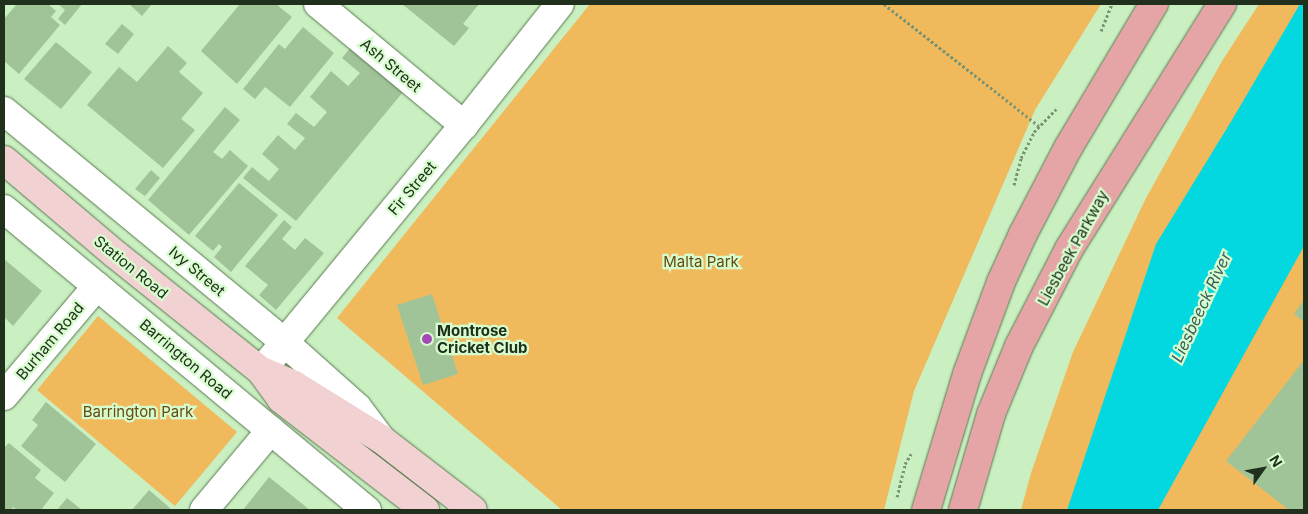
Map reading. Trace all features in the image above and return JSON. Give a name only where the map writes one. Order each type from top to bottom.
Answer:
[{"type":"main road","points":[[926,510],[967,374],[1016,250],[1045,188],[1114,68],[1154,4]]},
{"type":"main road","name":"Liesbeek Parkway","points":[[963,510],[991,414],[1019,346],[1069,250],[1222,4]]},
{"type":"main road","name":"Station Road","points":[[4,160],[115,254],[261,371],[294,385],[381,439],[473,510]]},
{"type":"main road","name":"Station Road","points":[[261,371],[281,399],[425,510]]},
{"type":"street","name":"Ash Street","points":[[318,4],[464,125]]},
{"type":"street","name":"Fir Street","points":[[261,371],[464,125],[560,4]]},
{"type":"street","name":"Ivy Street","points":[[4,111],[284,342],[357,407],[381,439]]},
{"type":"street","name":"Barrington Road","points":[[4,209],[367,510]]},
{"type":"street","name":"Burham Road","points":[[4,396],[97,286]]},
{"type":"street","points":[[204,510],[271,430]]},
{"type":"path","points":[[884,4],[1039,126]]},
{"type":"green space","name":"Malta Park","points":[[590,4],[1101,4],[1035,110],[914,391],[884,510],[562,510],[337,318]]},
{"type":"green space","points":[[1259,4],[1304,4],[1304,510],[1021,510],[1031,473],[1073,352],[1145,200],[1222,61]]},
{"type":"green space","name":"Barrington Park","points":[[98,316],[237,432],[175,506],[37,390]]},
{"type":"water","name":"Liesbeeck River","points":[[1300,4],[1304,4],[1304,246],[1158,510],[1067,510],[1156,244]]},
{"type":"building","points":[[17,4],[48,4],[56,11],[51,17],[60,25],[19,74],[4,61],[4,19]]},
{"type":"building","points":[[58,4],[82,4],[65,25],[58,19],[65,10]]},
{"type":"building","points":[[129,4],[152,4],[142,16]]},
{"type":"building","points":[[240,4],[276,4],[292,17],[237,84],[201,51]]},
{"type":"building","points":[[402,4],[479,4],[463,24],[469,28],[454,46]]},
{"type":"building","points":[[122,24],[134,34],[118,54],[105,44]]},
{"type":"building","points":[[303,27],[334,53],[290,107],[265,87],[255,99],[243,89],[279,44],[285,49]]},
{"type":"building","points":[[56,42],[92,72],[61,109],[24,79]]},
{"type":"building","points":[[168,46],[187,63],[179,72],[203,93],[181,119],[195,130],[163,168],[87,105],[119,67],[137,82]]},
{"type":"building","points":[[351,47],[403,92],[296,221],[243,178],[252,167],[269,181],[279,169],[262,154],[278,135],[295,150],[305,138],[287,124],[296,113],[314,127],[327,112],[310,97],[331,71],[348,86],[360,73],[342,58]]},
{"type":"building","points":[[225,107],[240,120],[213,152],[222,159],[230,150],[248,166],[189,235],[148,200]]},
{"type":"building","points":[[151,170],[160,178],[145,196],[135,189]]},
{"type":"building","points":[[239,183],[278,215],[231,272],[214,257],[222,247],[219,244],[213,251],[195,236]]},
{"type":"building","points":[[284,220],[292,227],[282,239],[295,250],[305,238],[324,253],[276,310],[259,295],[268,285],[245,266]]},
{"type":"building","points":[[4,259],[42,291],[13,326],[4,317]]},
{"type":"building","name":"Montrose Cricket Club","points":[[432,294],[458,374],[423,385],[397,305]]},
{"type":"building","points":[[1304,300],[1304,322],[1294,314]]},
{"type":"building","points":[[1304,360],[1304,507],[1302,510],[1289,510],[1226,461]]},
{"type":"building","points":[[46,402],[96,444],[65,482],[21,446],[38,425],[32,420]]},
{"type":"building","points":[[9,443],[41,470],[35,478],[54,493],[41,510],[17,510],[13,507],[11,510],[4,510],[4,448]]},
{"type":"building","points":[[269,477],[300,502],[310,510],[243,510]]},
{"type":"building","points":[[149,490],[170,508],[168,510],[132,510]]},
{"type":"building","points":[[67,498],[82,510],[57,510]]},
{"type":"place","name":"Montrose Cricket Club","points":[[427,339]]}]
